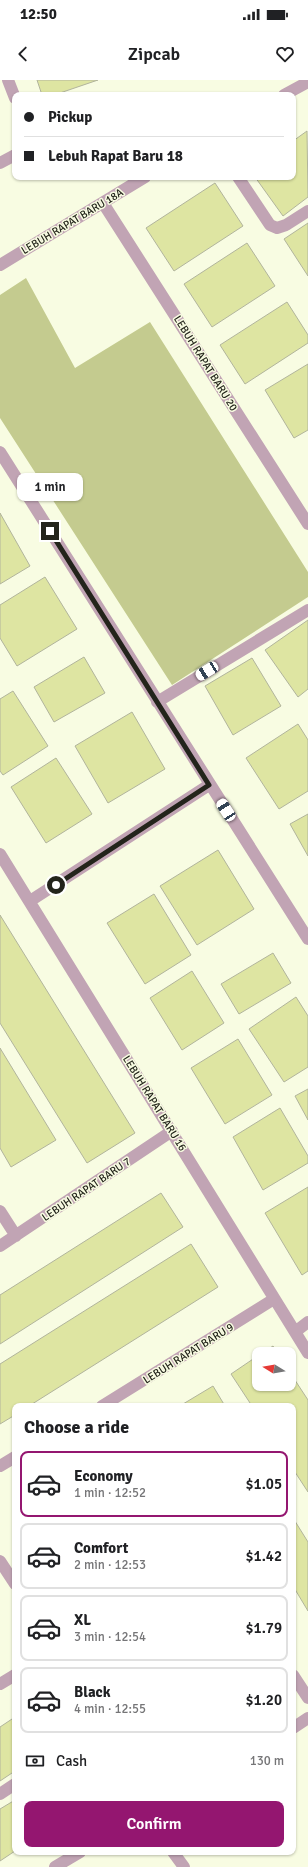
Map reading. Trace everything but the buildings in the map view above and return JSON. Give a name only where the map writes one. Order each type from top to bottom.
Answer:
[{"type":"street","points":[[8,80],[13,92]]},
{"type":"street","points":[[290,92],[308,82]]},
{"type":"street","points":[[0,163],[12,157]]},
{"type":"street","name":"LEBUH RAPAT BARU 18A","points":[[0,265],[104,203],[139,180]]},
{"type":"street","points":[[240,180],[270,225],[277,228],[286,225],[308,211]]},
{"type":"street","name":"LEBUH RAPAT BARU 20","points":[[104,203],[308,524]]},
{"type":"street","points":[[0,452],[209,785],[308,939]]},
{"type":"street","points":[[157,702],[308,610]]},
{"type":"street","points":[[30,901],[209,785]]},
{"type":"street","name":"LEBUH RAPAT BARU 16","points":[[0,854],[308,1353]]},
{"type":"street","name":"LEBUH RAPAT BARU 7","points":[[0,1246],[172,1131]]},
{"type":"street","points":[[0,1211],[16,1236]]},
{"type":"street","name":"LEBUH RAPAT BARU 9","points":[[118,1402],[274,1299]]},
{"type":"street","points":[[295,1332],[308,1322]]},
{"type":"street","points":[[0,1466],[12,1459]]},
{"type":"street","points":[[0,1560],[12,1579]]},
{"type":"street","points":[[0,1684],[12,1677]]},
{"type":"street","points":[[296,1679],[308,1698]]},
{"type":"street","points":[[296,1726],[308,1718]]},
{"type":"street","points":[[0,1794],[12,1786]]},
{"type":"street","points":[[55,1867],[75,1855]]},
{"type":"street","points":[[175,1855],[184,1867]]},
{"type":"green space","points":[[26,278],[75,368],[150,322],[308,572],[308,597],[172,685],[0,418],[0,295]]},
{"type":"route","points":[[50,531],[209,785],[56,885]]}]
